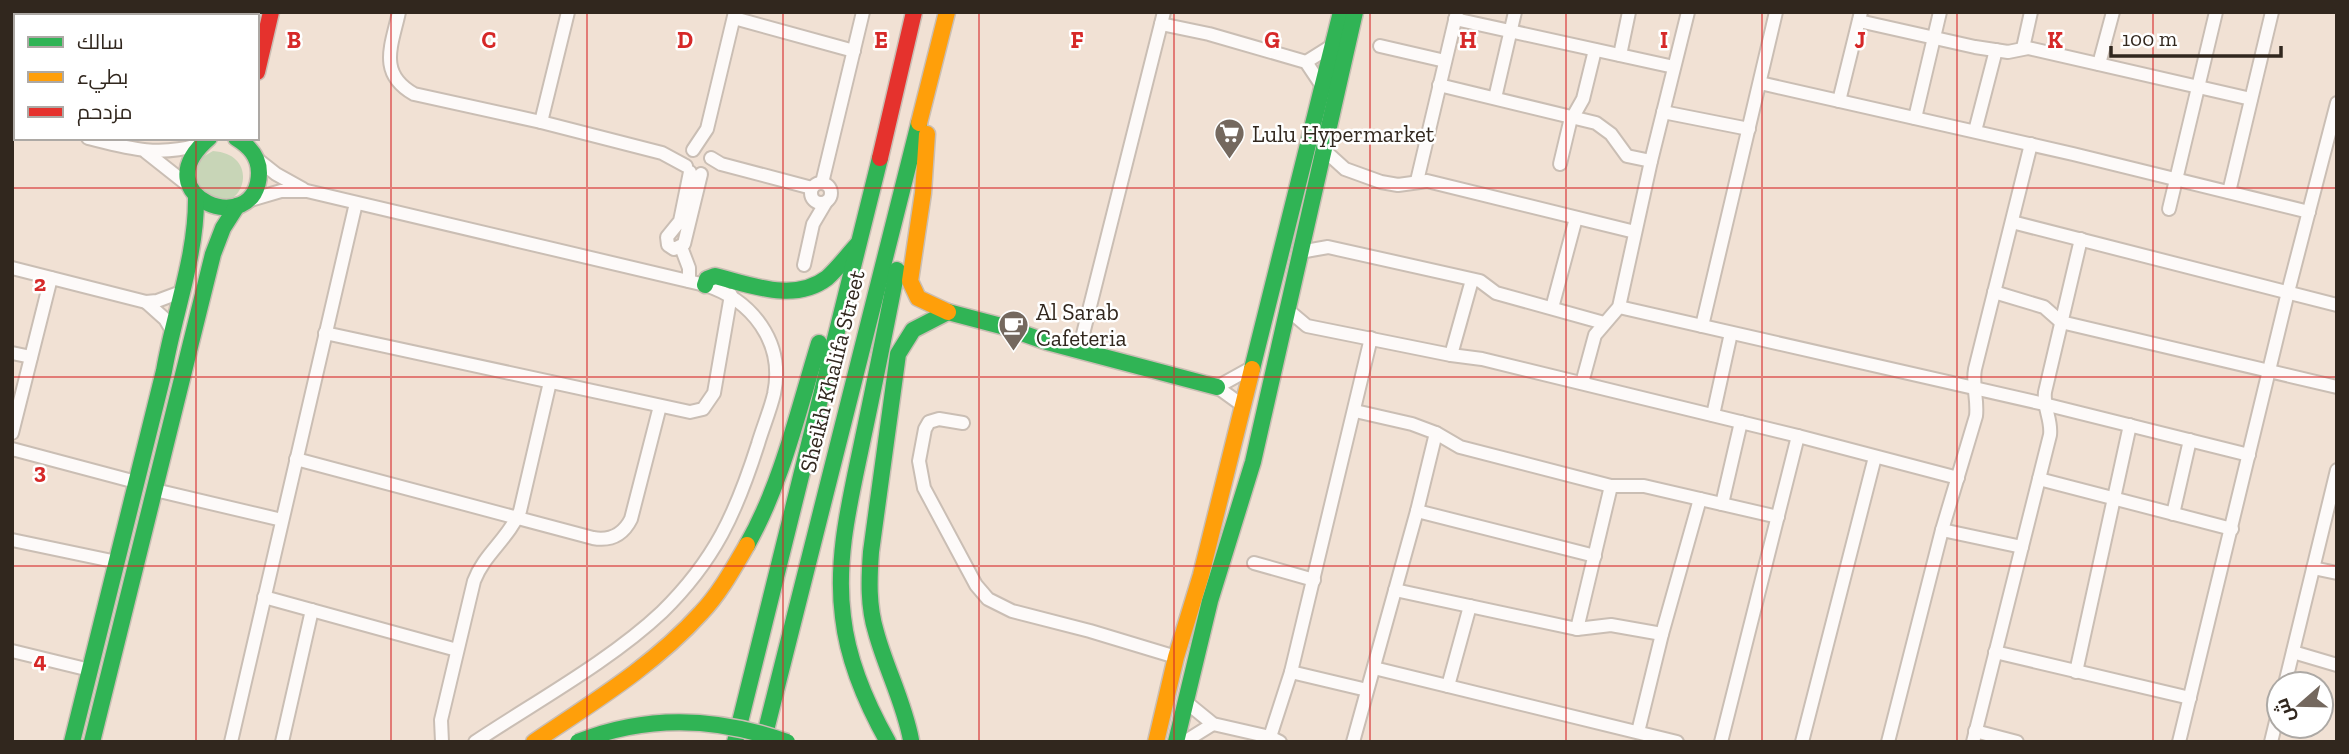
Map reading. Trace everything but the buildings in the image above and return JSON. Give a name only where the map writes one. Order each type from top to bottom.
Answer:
[{"type":"main road","points":[[259,63],[271,12]]},
{"type":"main road","name":"Sheikh Khalifa Street","points":[[735,742],[862,239],[914,12]]},
{"type":"main road","name":"Sheikh Khalifa Street","points":[[763,742],[947,12]]},
{"type":"main road","points":[[1156,742],[1341,12]]},
{"type":"main road","points":[[1176,742],[1210,601],[1253,462],[1355,12]]},
{"type":"main road","points":[[924,105],[927,124],[925,176],[909,281],[917,299],[948,312],[1047,342],[1217,387]]},
{"type":"main road","points":[[72,742],[194,244],[197,220],[187,170],[192,153],[206,140]]},
{"type":"main road","points":[[92,742],[213,254],[223,229],[258,183],[259,167],[253,149]]},
{"type":"main road","points":[[193,192],[211,206],[219,208],[240,204]]},
{"type":"main road","points":[[888,742],[859,681],[850,655],[841,600],[846,526],[900,252],[896,211]]},
{"type":"main road","points":[[697,283],[712,276],[782,292],[803,290],[830,275],[862,239]]},
{"type":"main road","points":[[534,742],[654,659],[695,621],[727,583],[748,549],[764,513],[830,310],[839,292],[852,277]]},
{"type":"main road","points":[[912,741],[906,714],[885,665],[876,634],[869,592],[870,556],[898,354],[914,329],[948,312]]},
{"type":"main road","points":[[872,394],[875,423],[860,559],[860,609],[876,669],[912,741]]},
{"type":"main road","points":[[1169,742],[1168,736],[1193,628],[1191,611]]},
{"type":"main road","points":[[81,742],[86,715],[84,700]]},
{"type":"main road","points":[[578,742],[623,727],[686,722],[746,730],[787,742]]},
{"type":"street","points":[[400,12],[393,38],[397,63],[405,78],[416,89],[431,96],[662,153],[692,171],[708,170],[710,157],[707,129],[735,15],[854,51]]},
{"type":"street","points":[[541,122],[568,12]]},
{"type":"street","points":[[804,265],[813,224],[815,190],[863,12]]},
{"type":"street","points":[[1494,98],[1515,12]]},
{"type":"street","points":[[1620,55],[1629,12]]},
{"type":"street","points":[[1582,383],[1595,335],[1619,307],[1688,12]]},
{"type":"street","points":[[1702,326],[1776,12]]},
{"type":"street","points":[[1915,118],[1940,12]]},
{"type":"street","points":[[2023,48],[2031,12]]},
{"type":"street","points":[[2099,64],[2113,12]]},
{"type":"street","points":[[2169,209],[2216,12]]},
{"type":"street","points":[[2229,192],[2272,12]]},
{"type":"street","points":[[1417,181],[1456,16],[1674,67]]},
{"type":"street","points":[[1839,101],[1860,16],[1934,37],[2012,52],[2023,48],[2251,99]]},
{"type":"street","points":[[1079,350],[1162,18],[1306,62],[1322,86]]},
{"type":"street","points":[[1306,62],[1333,44]]},
{"type":"street","points":[[1380,46],[1445,61]]},
{"type":"street","points":[[1560,164],[1573,117],[1583,99],[1595,50]]},
{"type":"street","points":[[1975,131],[1996,50]]},
{"type":"street","points":[[1759,83],[2176,178],[2309,212]]},
{"type":"street","points":[[1439,85],[1597,123],[1627,156],[1651,161]]},
{"type":"street","points":[[2179,742],[2288,292],[2337,103]]},
{"type":"street","points":[[1663,112],[1749,129]]},
{"type":"street","points":[[697,283],[681,247],[671,247],[667,237],[680,220],[692,171],[686,158],[707,129]]},
{"type":"street","points":[[96,140],[145,152],[167,152],[206,140]]},
{"type":"street","points":[[1888,742],[1942,530],[1976,416],[1975,369],[2031,144]]},
{"type":"street","points":[[253,149],[276,174],[307,191]]},
{"type":"street","points":[[1324,149],[1345,169],[1391,184],[1433,182],[1635,232]]},
{"type":"street","points":[[662,153],[704,150],[720,164],[815,190],[828,186],[831,193],[813,224]]},
{"type":"street","points":[[145,152],[169,169],[193,192]]},
{"type":"street","points":[[1319,174],[1345,169]]},
{"type":"street","points":[[815,190],[820,204],[827,202]]},
{"type":"street","points":[[240,204],[281,191],[307,191],[356,202],[697,283],[731,295],[743,303],[762,325],[773,351],[776,379],[772,400],[741,497],[723,534],[688,583],[645,627],[612,652],[475,742]]},
{"type":"street","points":[[231,742],[356,202]]},
{"type":"street","points":[[1552,308],[1576,218]]},
{"type":"street","points":[[2012,222],[2337,305]]},
{"type":"street","points":[[1305,231],[1328,247],[1480,281],[1496,293],[1604,323]]},
{"type":"street","points":[[2017,742],[1974,736],[2051,430],[2044,404],[2045,392],[2081,239]]},
{"type":"street","points":[[1300,252],[1328,247]]},
{"type":"street","points":[[12,268],[146,302],[181,292]]},
{"type":"street","points":[[12,433],[51,278]]},
{"type":"street","points":[[1451,355],[1472,280]]},
{"type":"street","points":[[1994,292],[2044,307],[2062,322],[2337,387]]},
{"type":"street","points":[[325,333],[690,412],[703,409],[712,399],[731,295]]},
{"type":"street","points":[[146,302],[164,319],[171,330]]},
{"type":"street","points":[[1619,307],[1974,387],[2249,455]]},
{"type":"street","points":[[1288,310],[1307,326]]},
{"type":"street","points":[[1283,332],[1307,326],[1482,359],[1958,478]]},
{"type":"street","points":[[1713,415],[1731,333]]},
{"type":"street","points":[[1186,702],[1213,724],[1275,739],[1371,338]]},
{"type":"street","points":[[12,353],[31,357]]},
{"type":"street","points":[[1242,405],[1217,387],[1253,367]]},
{"type":"street","points":[[442,742],[441,720],[478,572],[517,518],[550,382]]},
{"type":"street","points":[[296,459],[601,539],[616,536],[631,519],[660,406]]},
{"type":"street","points":[[1355,411],[1412,424],[1436,433],[1460,447],[1611,486],[1644,486],[1778,517]]},
{"type":"street","points":[[963,423],[939,419],[929,422],[920,452],[919,470],[927,496],[981,592],[1003,608],[1176,657]]},
{"type":"street","points":[[1722,504],[1741,422]]},
{"type":"street","points":[[2076,671],[2130,425]]},
{"type":"street","points":[[1353,742],[1436,433]]},
{"type":"street","points":[[1721,742],[1798,436]]},
{"type":"street","points":[[2173,513],[2190,440]]},
{"type":"street","points":[[12,449],[136,482]]},
{"type":"street","points":[[1802,742],[1875,457]]},
{"type":"street","points":[[2288,670],[2337,470]]},
{"type":"street","points":[[2039,479],[2232,529]]},
{"type":"street","points":[[1577,629],[1611,486]]},
{"type":"street","points":[[155,490],[282,520]]},
{"type":"street","points":[[1638,732],[1700,499]]},
{"type":"street","points":[[1417,511],[1595,556]]},
{"type":"street","points":[[1942,530],[2022,547]]},
{"type":"street","points":[[12,540],[117,562]]},
{"type":"street","points":[[1254,563],[1314,580]]},
{"type":"street","points":[[2313,568],[2337,573]]},
{"type":"street","points":[[1395,590],[1577,629],[1611,625],[1662,634]]},
{"type":"street","points":[[264,597],[457,650]]},
{"type":"street","points":[[1448,686],[1470,606]]},
{"type":"street","points":[[282,742],[312,610]]},
{"type":"street","points":[[12,652],[90,670]]},
{"type":"street","points":[[1995,652],[2190,698]]},
{"type":"street","points":[[2293,652],[2337,664]]},
{"type":"street","points":[[1374,668],[1672,741]]},
{"type":"street","points":[[1291,672],[1367,690]]},
{"type":"street","points":[[1184,742],[1213,724]]},
{"type":"green space","points":[[213,151],[227,154],[237,161],[242,169],[241,188],[228,201],[219,202],[198,194],[195,164]]},
{"type":"traffic: fast","points":[[1252,369],[1341,12]]},
{"type":"traffic: fast","points":[[1176,742],[1210,601],[1253,462],[1355,12]]},
{"type":"traffic: fast","points":[[763,742],[919,123]]},
{"type":"traffic: fast","points":[[207,140],[191,159],[188,178],[194,193],[208,203],[225,207],[241,205],[254,193],[259,173],[252,152],[239,140]]},
{"type":"traffic: fast","points":[[735,742],[880,158]]},
{"type":"traffic: fast","points":[[72,742],[184,284],[193,240],[196,196]]},
{"type":"traffic: fast","points":[[92,742],[213,254],[223,228],[237,206]]},
{"type":"traffic: fast","points":[[705,285],[707,279],[715,276],[772,290],[801,290],[827,278],[857,245]]},
{"type":"traffic: fast","points":[[888,742],[865,697],[849,650],[843,617],[841,572],[849,505],[897,270]]},
{"type":"traffic: fast","points":[[948,312],[1005,327],[1047,342],[1217,387]]},
{"type":"traffic: fast","points":[[911,740],[873,622],[870,592],[871,552],[898,354],[913,330],[948,312]]},
{"type":"traffic: fast","points":[[747,545],[780,472],[819,343]]},
{"type":"traffic: fast","points":[[578,742],[630,727],[682,722],[735,728],[787,742]]},
{"type":"traffic: slow","points":[[919,123],[947,12]]},
{"type":"traffic: slow","points":[[927,134],[923,193],[910,281],[918,298],[948,312]]},
{"type":"traffic: slow","points":[[1156,742],[1252,369]]},
{"type":"traffic: slow","points":[[534,742],[622,682],[663,650],[714,597],[747,545]]},
{"type":"traffic: jam","points":[[259,63],[271,12]]},
{"type":"traffic: jam","points":[[880,158],[914,12]]},
{"type":"place","name":"Lulu Hypermarket","points":[[1229,161]]},
{"type":"place","name":"Al Sarab Cafeteria","points":[[1013,352]]}]
